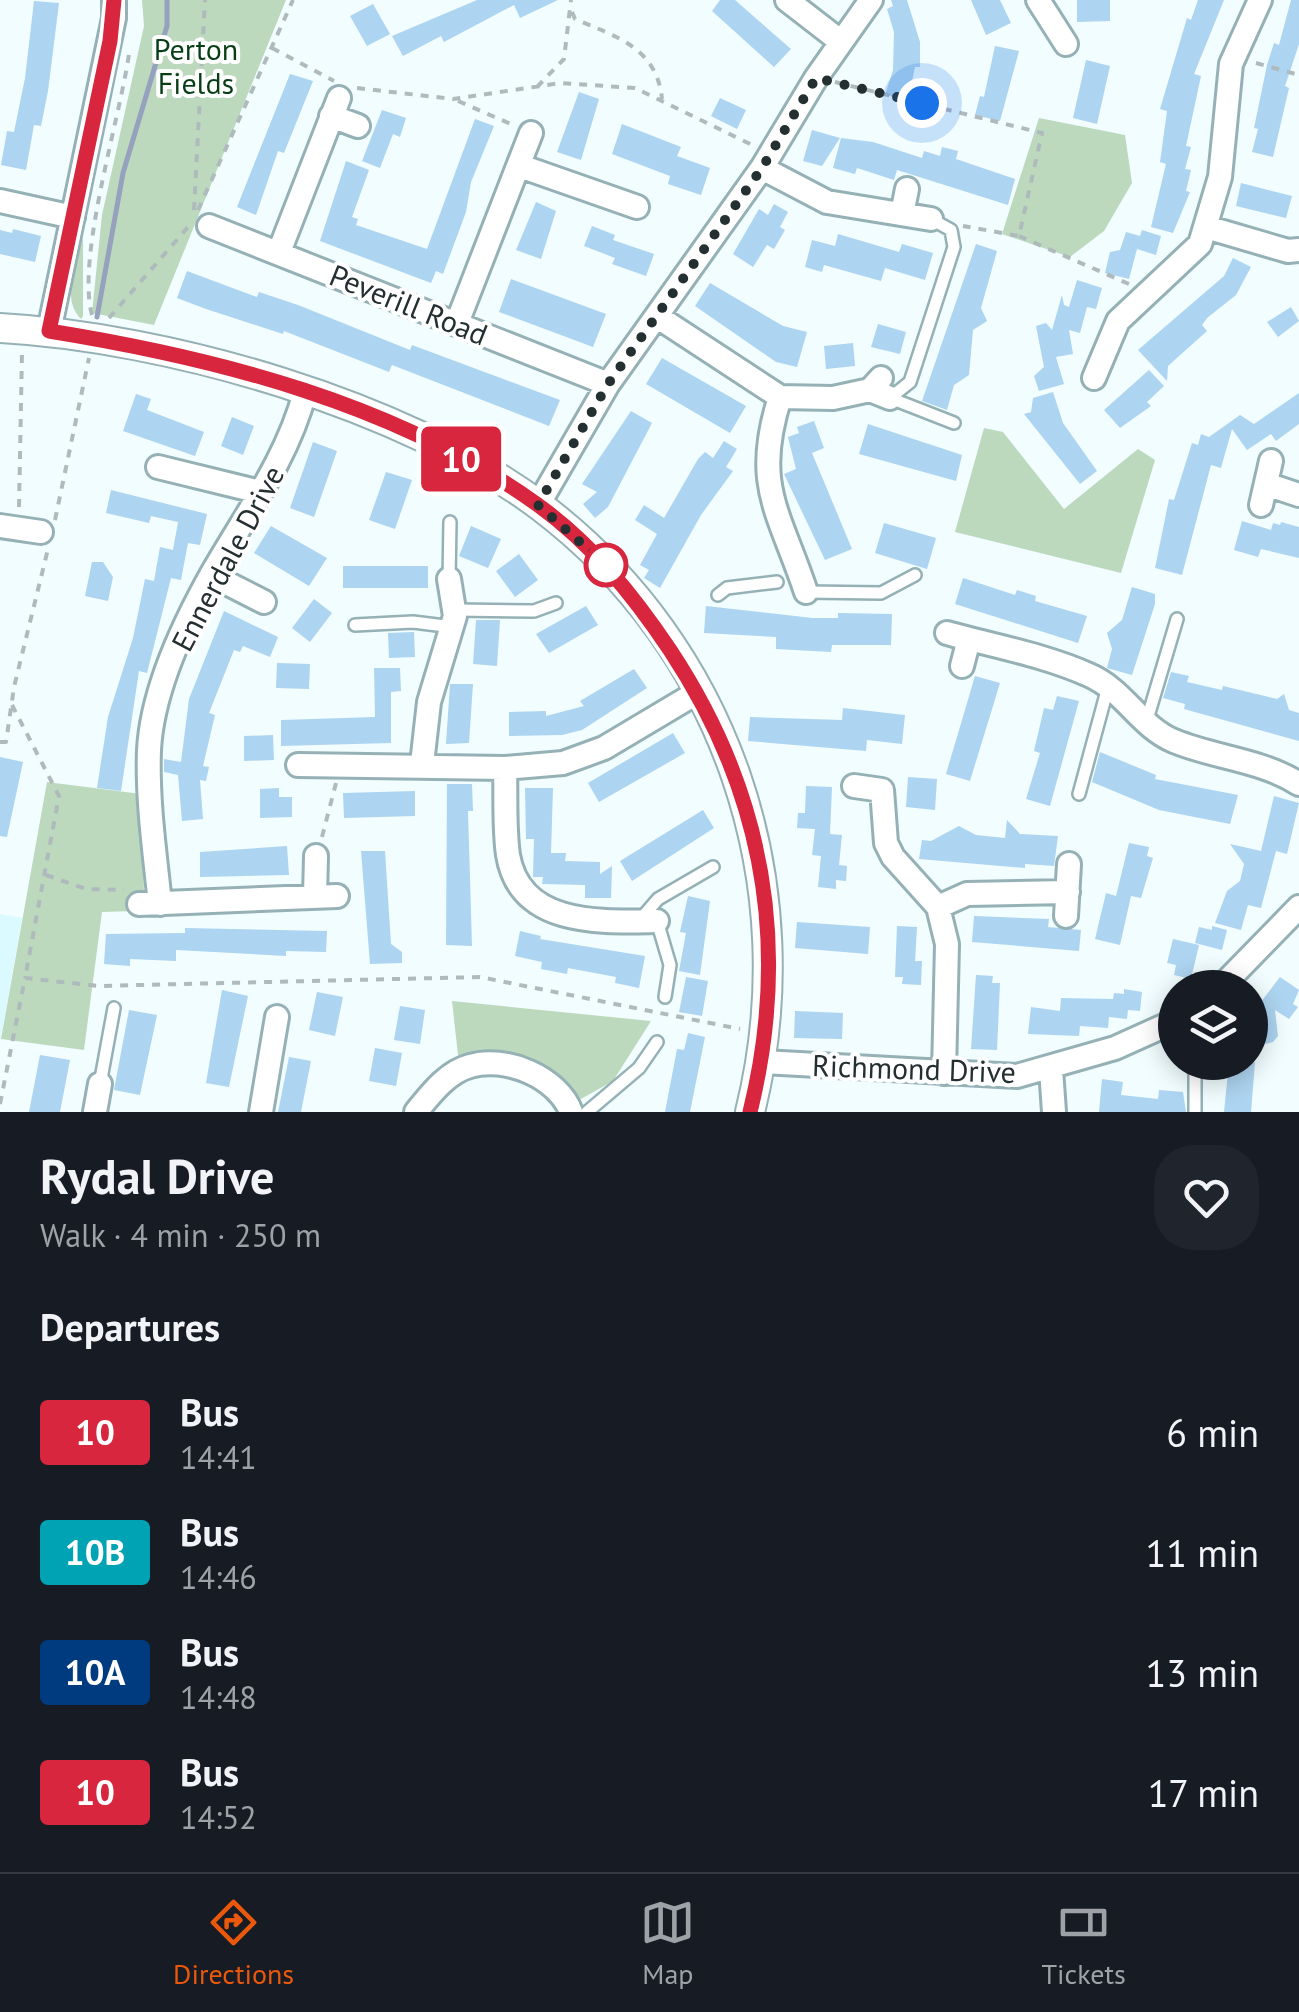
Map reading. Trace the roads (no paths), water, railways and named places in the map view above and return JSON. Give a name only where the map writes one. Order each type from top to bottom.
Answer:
[{"type":"street","points":[[49,331],[114,0]]},
{"type":"street","points":[[787,0],[840,41]]},
{"type":"street","points":[[538,505],[608,384],[766,161],[840,41],[871,0]]},
{"type":"street","points":[[1038,0],[1052,38]]},
{"type":"street","points":[[1094,378],[1118,321],[1200,244],[1220,177],[1234,56],[1260,0]]},
{"type":"street","points":[[278,252],[335,107],[358,126]]},
{"type":"street","points":[[457,323],[531,133]]},
{"type":"street","points":[[766,161],[827,202],[938,221]]},
{"type":"street","points":[[520,166],[638,207]]},
{"type":"street","points":[[902,214],[907,189]]},
{"type":"street","points":[[0,201],[73,218]]},
{"type":"street","name":"Peverill Road","points":[[202,222],[608,384]]},
{"type":"street","points":[[1206,227],[1299,250]]},
{"type":"street","points":[[658,317],[780,397],[833,398],[881,389]]},
{"type":"street","points":[[0,328],[49,331],[146,346],[305,392],[415,436],[538,505],[616,575],[698,692],[730,758],[756,834],[766,906],[764,1033],[763,1062],[750,1112]]},
{"type":"street","name":"Ennerdale Drive","points":[[305,392],[274,469],[211,575],[172,664],[149,749],[152,898],[326,896],[316,856]]},
{"type":"street","points":[[778,582],[803,583],[765,471],[767,438],[780,397]]},
{"type":"street","points":[[158,467],[260,492]]},
{"type":"street","points":[[1267,484],[1298,491]]},
{"type":"street","points":[[211,575],[264,602]]},
{"type":"street","points":[[422,764],[429,702],[454,619],[449,579]]},
{"type":"street","points":[[962,666],[958,636],[1090,675],[1146,724],[1172,740],[1282,774],[1299,784]]},
{"type":"street","points":[[298,766],[422,764],[505,768],[552,764],[591,755],[698,692]]},
{"type":"street","points":[[505,768],[508,856],[516,879],[541,906],[575,919],[648,921]]},
{"type":"street","points":[[854,786],[882,790],[882,821],[892,857],[938,908],[947,944],[944,1074]]},
{"type":"street","points":[[938,908],[968,894],[1067,904],[1069,864]]},
{"type":"street","points":[[1238,970],[1299,907]]},
{"type":"street","points":[[262,1112],[281,1032]]},
{"type":"street","name":"Richmond Drive","points":[[763,1062],[1017,1076],[1051,1069],[1158,1033]]},
{"type":"street","points":[[416,1112],[439,1085],[469,1066],[491,1064],[518,1067],[537,1076],[556,1090],[571,1112]]},
{"type":"street","points":[[1051,1069],[1054,1112]]},
{"type":"street","points":[[100,1084],[103,1111]]},
{"type":"lane","points":[[881,389],[910,382],[954,247],[938,221]]},
{"type":"lane","points":[[881,389],[954,423]]},
{"type":"lane","points":[[449,579],[450,522]]},
{"type":"lane","points":[[803,583],[881,593],[915,575]]},
{"type":"lane","points":[[718,595],[727,588],[778,582]]},
{"type":"lane","points":[[356,625],[534,611],[556,604]]},
{"type":"lane","points":[[1146,724],[1177,619]]},
{"type":"lane","points":[[1079,794],[1108,687]]},
{"type":"lane","points":[[666,997],[670,965],[648,921],[658,899],[713,867]]},
{"type":"lane","points":[[100,1084],[114,1008]]},
{"type":"lane","points":[[587,1112],[640,1068],[657,1042]]},
{"type":"lane","points":[[1194,1112],[1195,1080]]},
{"type":"waterway","points":[[97,317],[123,173],[167,26],[167,0]]},
{"type":"park label","name":"Perton Fields","points":[[196,65]]}]
